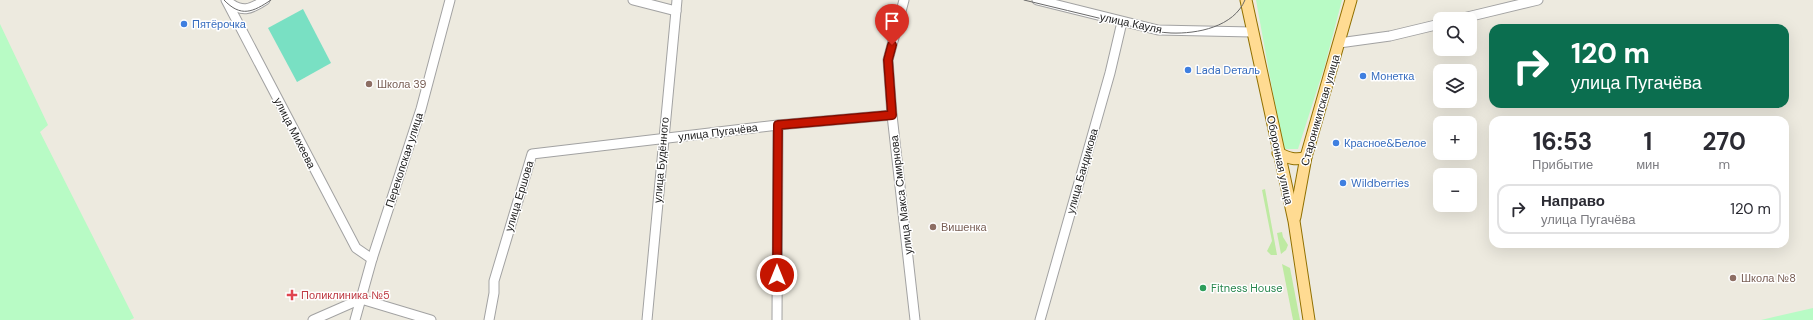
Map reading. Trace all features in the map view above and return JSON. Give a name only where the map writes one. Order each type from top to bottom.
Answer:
[{"type":"main road","name":"Оборонная улица","points":[[1246,0],[1278,153],[1294,221],[1309,320]]},
{"type":"main road","name":"Староникитская улица","points":[[1294,221],[1306,156],[1351,0]]},
{"type":"main road","points":[[1278,153],[1294,159],[1299,159],[1306,156]]},
{"type":"street","points":[[226,0],[237,7],[248,9],[265,0]]},
{"type":"street","name":"улица Михеева","points":[[226,0],[356,248],[372,259]]},
{"type":"street","name":"Перекопская улица","points":[[355,320],[372,259],[421,109],[450,0]]},
{"type":"street","points":[[633,0],[676,11]]},
{"type":"street","name":"улица Будённого","points":[[647,320],[677,0]]},
{"type":"street","name":"улица Макса Смирнова","points":[[904,0],[888,60],[892,115],[915,320]]},
{"type":"street","name":"улица Кауля","points":[[1037,0],[1122,22],[1169,31],[1252,32]]},
{"type":"street","points":[[1477,15],[1538,0]]},
{"type":"street","name":"улица Бандикова","points":[[1040,320],[1110,73],[1122,22]]},
{"type":"street","points":[[1339,43],[1390,36],[1433,26]]},
{"type":"street","name":"улица Пугачёва","points":[[663,139],[778,125],[892,115]]},
{"type":"street","points":[[777,320],[778,125]]},
{"type":"street","name":"улица Ершова","points":[[489,320],[494,293],[494,281],[532,154],[663,139]]},
{"type":"street","points":[[313,320],[361,299],[431,320]]},
{"type":"green space","points":[[1256,0],[1342,0],[1325,65],[1298,149],[1283,149]]},
{"type":"green space","points":[[303,9],[331,63],[297,82],[268,28]]},
{"type":"green space","points":[[0,24],[48,125],[40,132],[134,318],[130,320],[0,320]]},
{"type":"green space","points":[[1265,189],[1277,255],[1271,255],[1267,251],[1272,241],[1262,190]]},
{"type":"green space","points":[[1282,232],[1288,245],[1286,250],[1281,254],[1277,233]]},
{"type":"green space","points":[[1282,264],[1290,268],[1300,320],[1293,320]]},
{"type":"green space","points":[[1813,308],[1813,320],[1761,320]]},
{"type":"tram line","points":[[224,0],[230,6],[242,11],[253,10],[271,0]]},
{"type":"tram line","points":[[1024,0],[1140,28],[1171,33],[1203,30],[1224,23],[1240,9],[1245,0]]},
{"type":"place","name":"Пятёрочка","points":[[184,24]]},
{"type":"place","name":"Lada Dеталь","points":[[1188,70]]},
{"type":"place","name":"Монетка","points":[[1363,76]]},
{"type":"place","name":"Школа 39","points":[[369,84]]},
{"type":"place","name":"Красное&Белое","points":[[1336,143]]},
{"type":"place","name":"Wildberries","points":[[1343,183]]},
{"type":"place","name":"Вишенка","points":[[933,227]]},
{"type":"place","name":"Школа №8","points":[[1733,278]]},
{"type":"place","name":"Fitness House","points":[[1203,288]]},
{"type":"place","name":"Поликлиника №5","points":[[292,295]]},
{"type":"route","points":[[777,275],[778,125],[892,115],[888,60],[892,45]]}]
